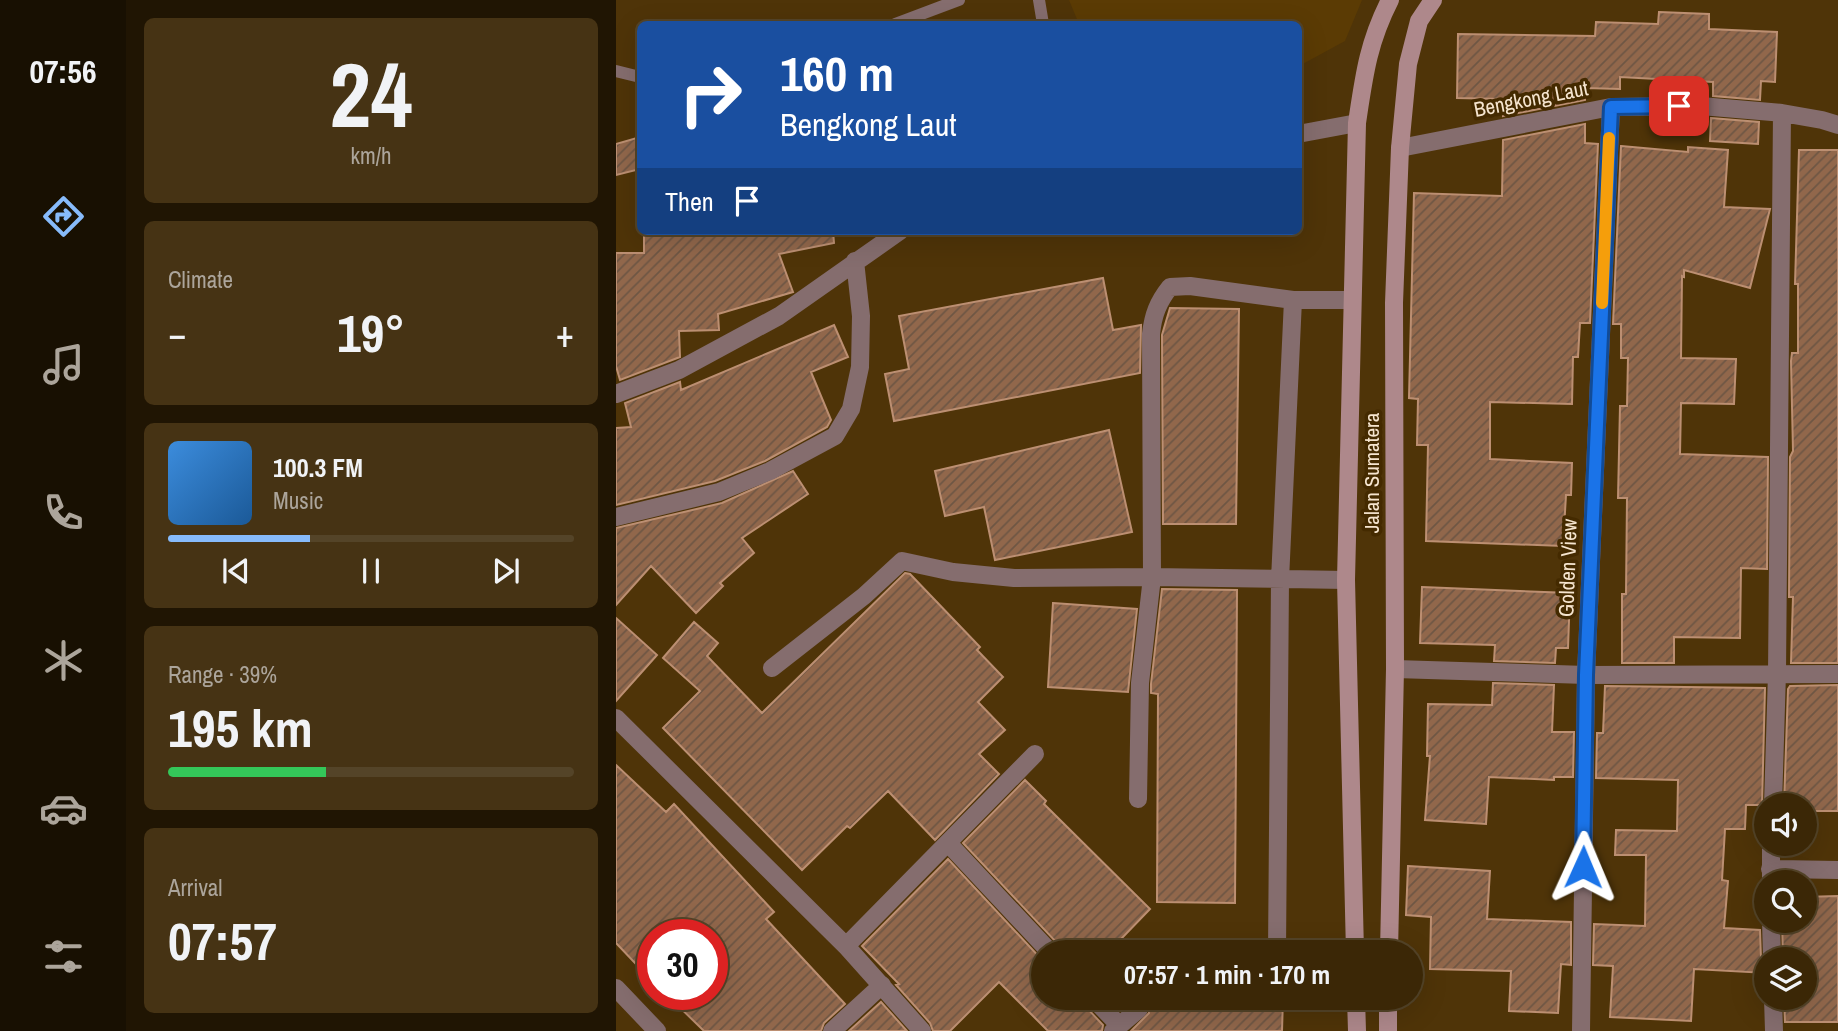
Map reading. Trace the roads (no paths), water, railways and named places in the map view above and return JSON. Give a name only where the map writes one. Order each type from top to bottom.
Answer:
[{"type":"main road","name":"Jalan Sumatera","points":[[1355,940],[1346,580],[1357,123],[1367,54],[1377,25],[1390,0]]},
{"type":"main road","name":"Jalan Sumatera","points":[[1389,940],[1395,669],[1394,303],[1400,148],[1408,64],[1419,21],[1433,0]]},
{"type":"main road","points":[[1356,1010],[1357,1031]]},
{"type":"main road","points":[[1388,1010],[1388,1031]]},
{"type":"street","name":"Bengkong Laut","points":[[1400,148],[1611,107],[1701,106],[1782,113],[1838,125]]},
{"type":"street","name":"Golden View","points":[[1581,1031],[1586,675],[1611,107]]},
{"type":"street","points":[[1773,793],[1777,673],[1782,113]]},
{"type":"street","points":[[1302,133],[1357,123]]},
{"type":"street","points":[[616,394],[679,370],[779,316],[894,235]]},
{"type":"street","points":[[616,517],[719,492],[770,471],[835,436],[851,409],[860,367],[862,316],[855,261]]},
{"type":"street","points":[[1138,799],[1140,682],[1152,577],[1150,334],[1153,316],[1161,298],[1170,287],[1190,286],[1293,300],[1351,300]]},
{"type":"street","points":[[1277,940],[1280,580],[1293,300]]},
{"type":"street","points":[[772,668],[864,596],[902,561],[953,572],[1014,578],[1346,580]]},
{"type":"street","points":[[1395,669],[1586,675],[1838,674]]},
{"type":"street","points":[[616,718],[846,946],[922,1031]]},
{"type":"street","points":[[846,946],[1035,754]]},
{"type":"street","points":[[948,843],[1039,940]]},
{"type":"street","points":[[1817,872],[1838,870]]},
{"type":"street","points":[[832,1031],[882,985]]},
{"type":"street","points":[[616,988],[657,1031]]},
{"type":"street","points":[[1102,1010],[1116,1028],[1138,1010]]},
{"type":"street","points":[[1773,1010],[1774,1031]]},
{"type":"lane","points":[[903,21],[959,0]]},
{"type":"lane","points":[[1039,0],[1042,21]]},
{"type":"lane","points":[[616,71],[637,75]]}]
